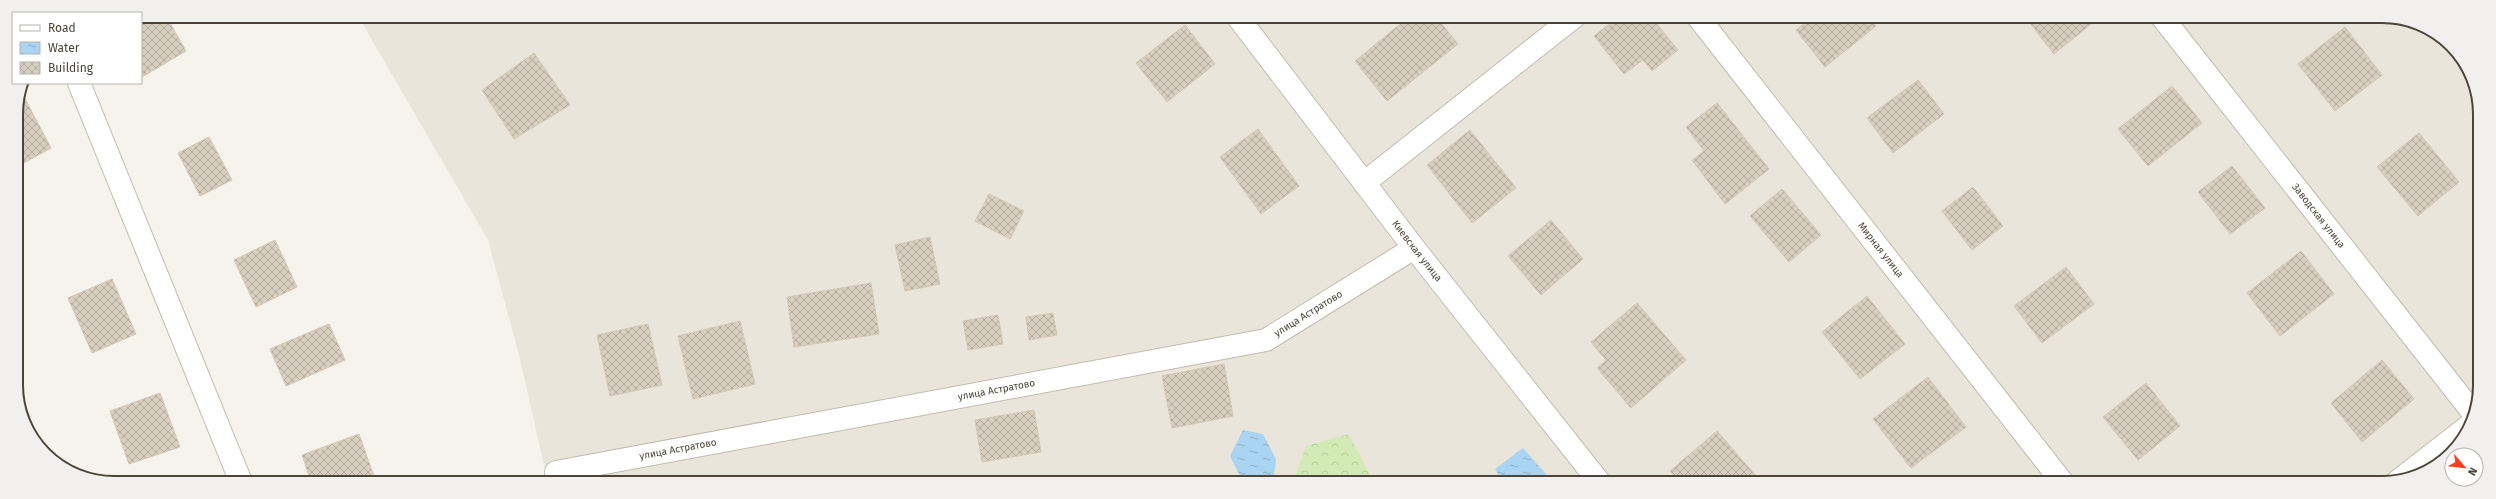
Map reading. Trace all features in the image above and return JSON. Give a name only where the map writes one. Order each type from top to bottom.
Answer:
[{"type":"street","name":"Киевская улица","points":[[1242,23],[1414,248],[1594,476]]},
{"type":"street","points":[[1364,182],[1566,23]]},
{"type":"street","name":"Мирная улица","points":[[1703,23],[2058,476]]},
{"type":"street","name":"Заводская улица","points":[[2167,23],[2470,409]]},
{"type":"street","points":[[80,84],[239,476]]},
{"type":"street","name":"улица Астратово","points":[[556,472],[1266,340],[1414,248]]},
{"type":"street","points":[[2410,471],[2459,433]]},
{"type":"shaded area","points":[[362,23],[2382,23],[2406,26],[2422,32],[2438,42],[2454,58],[2461,68],[2468,84],[2472,102],[2473,385],[2470,409],[2461,431],[2448,447],[2444,447],[2444,451],[2438,457],[2417,469],[2406,473],[2388,476],[547,476],[518,351],[488,240]]},
{"type":"green space","points":[[1349,434],[1370,476],[1295,476],[1306,446]]},
{"type":"water","points":[[1243,430],[1263,434],[1276,459],[1274,476],[1240,476],[1230,456]]},
{"type":"water","points":[[1523,448],[1548,476],[1499,476],[1495,469]]},
{"type":"building","points":[[142,23],[170,23],[186,51],[142,77]]},
{"type":"building","points":[[1401,23],[1441,23],[1458,44],[1387,101],[1355,61]]},
{"type":"building","points":[[1610,23],[1656,23],[1678,50],[1652,71],[1643,60],[1624,74],[1594,36]]},
{"type":"building","points":[[1805,23],[1873,23],[1876,26],[1825,67],[1796,30]]},
{"type":"building","points":[[2030,23],[2093,23],[2054,54]]},
{"type":"building","points":[[1185,25],[1215,64],[1167,102],[1136,63]]},
{"type":"building","points":[[2345,27],[2382,75],[2335,111],[2298,64]]},
{"type":"building","points":[[534,53],[570,105],[514,139],[482,90]]},
{"type":"building","points":[[1918,80],[1944,114],[1893,153],[1867,118]]},
{"type":"building","points":[[2172,86],[2202,123],[2148,166],[2118,129]]},
{"type":"building","points":[[25,98],[51,148],[23,163],[23,108]]},
{"type":"building","points":[[1717,103],[1769,169],[1725,204],[1692,160],[1704,151],[1686,127]]},
{"type":"building","points":[[1258,129],[1299,186],[1261,214],[1220,157]]},
{"type":"building","points":[[1470,130],[1516,188],[1472,223],[1427,165]]},
{"type":"building","points":[[2419,133],[2459,182],[2418,216],[2377,167]]},
{"type":"building","points":[[209,137],[232,180],[200,196],[178,153]]},
{"type":"building","points":[[2232,166],[2265,208],[2230,234],[2198,192]]},
{"type":"building","points":[[1973,187],[2003,226],[1972,250],[1942,211]]},
{"type":"building","points":[[1782,189],[1821,235],[1789,262],[1750,216]]},
{"type":"building","points":[[989,194],[1024,211],[1010,239],[975,221]]},
{"type":"building","points":[[1551,220],[1583,259],[1541,295],[1508,256]]},
{"type":"building","points":[[930,237],[940,284],[905,291],[895,245]]},
{"type":"building","points":[[275,240],[297,287],[256,307],[234,260]]},
{"type":"building","points":[[2301,251],[2334,294],[2280,336],[2247,293]]},
{"type":"building","points":[[2066,267],[2094,304],[2042,343],[2014,306]]},
{"type":"building","points":[[112,279],[136,334],[92,353],[68,298]]},
{"type":"building","points":[[871,283],[879,334],[794,347],[787,297]]},
{"type":"building","points":[[1867,296],[1905,344],[1860,379],[1822,332]]},
{"type":"building","points":[[1637,303],[1686,360],[1631,408],[1597,368],[1606,360],[1591,342]]},
{"type":"building","points":[[1053,313],[1057,335],[1029,340],[1026,317]]},
{"type":"building","points":[[998,315],[1003,344],[968,350],[963,321]]},
{"type":"building","points":[[740,321],[755,384],[693,399],[678,336]]},
{"type":"building","points":[[329,324],[345,360],[286,386],[270,349]]},
{"type":"building","points":[[648,324],[662,385],[610,396],[597,335]]},
{"type":"building","points":[[2382,360],[2414,399],[2362,442],[2331,403]]},
{"type":"building","points":[[1224,364],[1233,416],[1172,428],[1162,376]]},
{"type":"building","points":[[1928,377],[1966,427],[1911,468],[1873,419]]},
{"type":"building","points":[[2146,383],[2180,426],[2138,460],[2103,417]]},
{"type":"building","points":[[160,393],[180,447],[129,464],[110,411]]},
{"type":"building","points":[[1034,410],[1041,452],[982,462],[975,420]]},
{"type":"building","points":[[1717,431],[1756,476],[1674,476],[1670,471]]},
{"type":"building","points":[[359,434],[374,476],[309,476],[302,455]]}]
